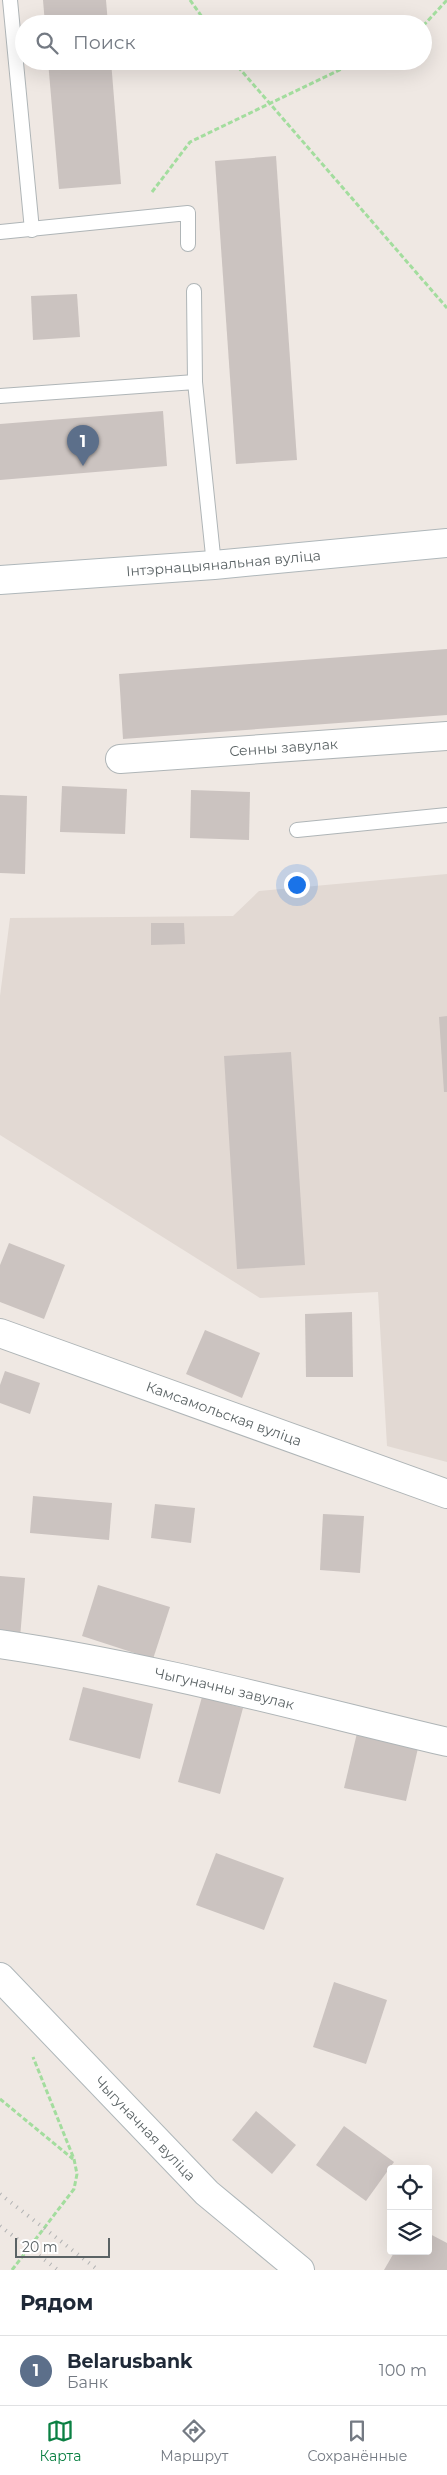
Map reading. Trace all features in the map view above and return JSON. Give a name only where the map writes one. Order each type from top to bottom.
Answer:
[{"type":"street","name":"Інтэрнацыянальная вуліца","points":[[0,580],[214,565],[447,543]]},
{"type":"street","name":"Сенны завулак","points":[[120,759],[447,736]]},
{"type":"street","name":"Камсамольская вуліца","points":[[0,1333],[447,1494]]},
{"type":"street","name":"Чыгуначны завулак","points":[[0,1644],[62,1653],[182,1678],[447,1742]]},
{"type":"street","name":"Чыгуначная вуліца","points":[[0,1977],[207,2193],[300,2270]]},
{"type":"lane","points":[[10,0],[15,52]]},
{"type":"lane","points":[[17,70],[32,230]]},
{"type":"lane","points":[[0,232],[188,213],[188,244]]},
{"type":"lane","points":[[194,291],[194,382],[214,565]]},
{"type":"lane","points":[[0,396],[194,382]]},
{"type":"lane","points":[[297,830],[447,815]]},
{"type":"path","points":[[190,0],[200,15]]},
{"type":"path","points":[[432,16],[446,0]]},
{"type":"path","points":[[241,70],[447,308]]},
{"type":"path","points":[[132,219],[190,142],[271,105],[340,70]]},
{"type":"path","points":[[12,2270],[74,2190],[77,2174],[74,2159],[31,2051]]},
{"type":"path","points":[[0,2099],[74,2159]]},
{"type":"shaded area","points":[[447,874],[447,1462],[387,1446],[378,1292],[260,1298],[0,1135],[0,996],[10,918],[233,916],[259,891]]},
{"type":"building","points":[[43,0],[106,0],[107,15],[44,15]]},
{"type":"building","points":[[49,70],[112,70],[121,184],[59,189]]},
{"type":"building","points":[[276,156],[297,460],[236,464],[215,161]]},
{"type":"building","points":[[77,294],[80,337],[33,340],[31,296]]},
{"type":"building","points":[[163,411],[167,466],[0,480],[0,424]]},
{"type":"building","points":[[447,649],[447,715],[123,739],[119,674]]},
{"type":"building","points":[[62,786],[127,789],[125,834],[60,832]]},
{"type":"building","points":[[191,790],[250,792],[249,840],[190,838]]},
{"type":"building","points":[[0,795],[27,796],[25,874],[0,873]]},
{"type":"building","points":[[151,923],[184,923],[185,944],[151,945]]},
{"type":"building","points":[[447,1016],[447,1092],[444,1092],[439,1017]]},
{"type":"building","points":[[291,1052],[305,1265],[237,1269],[224,1056]]},
{"type":"building","points":[[9,1243],[65,1265],[44,1319],[0,1302],[0,1265]]},
{"type":"building","points":[[352,1312],[353,1377],[306,1377],[305,1314]]},
{"type":"building","points":[[205,1330],[260,1353],[242,1398],[186,1374]]},
{"type":"building","points":[[5,1371],[40,1383],[30,1414],[0,1403],[0,1385]]},
{"type":"building","points":[[33,1496],[112,1503],[109,1540],[30,1533]]},
{"type":"building","points":[[155,1504],[195,1508],[191,1543],[151,1538]]},
{"type":"building","points":[[323,1514],[364,1516],[360,1573],[320,1570]]},
{"type":"building","points":[[0,1576],[25,1578],[20,1638],[0,1637]]},
{"type":"building","points":[[98,1585],[170,1607],[153,1659],[82,1636]]},
{"type":"building","points":[[83,1687],[153,1704],[140,1759],[69,1740]]},
{"type":"building","points":[[202,1697],[243,1708],[220,1794],[178,1782]]},
{"type":"building","points":[[357,1733],[418,1748],[406,1801],[344,1788]]},
{"type":"building","points":[[216,1853],[284,1878],[264,1930],[196,1905]]},
{"type":"building","points":[[334,1982],[387,2000],[366,2064],[313,2047]]},
{"type":"building","points":[[256,2111],[296,2145],[272,2174],[232,2140]]},
{"type":"building","points":[[344,2126],[394,2162],[392,2165],[387,2165],[387,2172],[366,2201],[316,2165]]},
{"type":"building","points":[[432,2235],[447,2243],[447,2270],[384,2270],[393,2255],[432,2255]]},
{"type":"railway","points":[[0,2194],[98,2270]]},
{"type":"railway","points":[[0,2226],[58,2270]]},
{"type":"place","name":"Belarusbank","points":[[83,466]]}]
